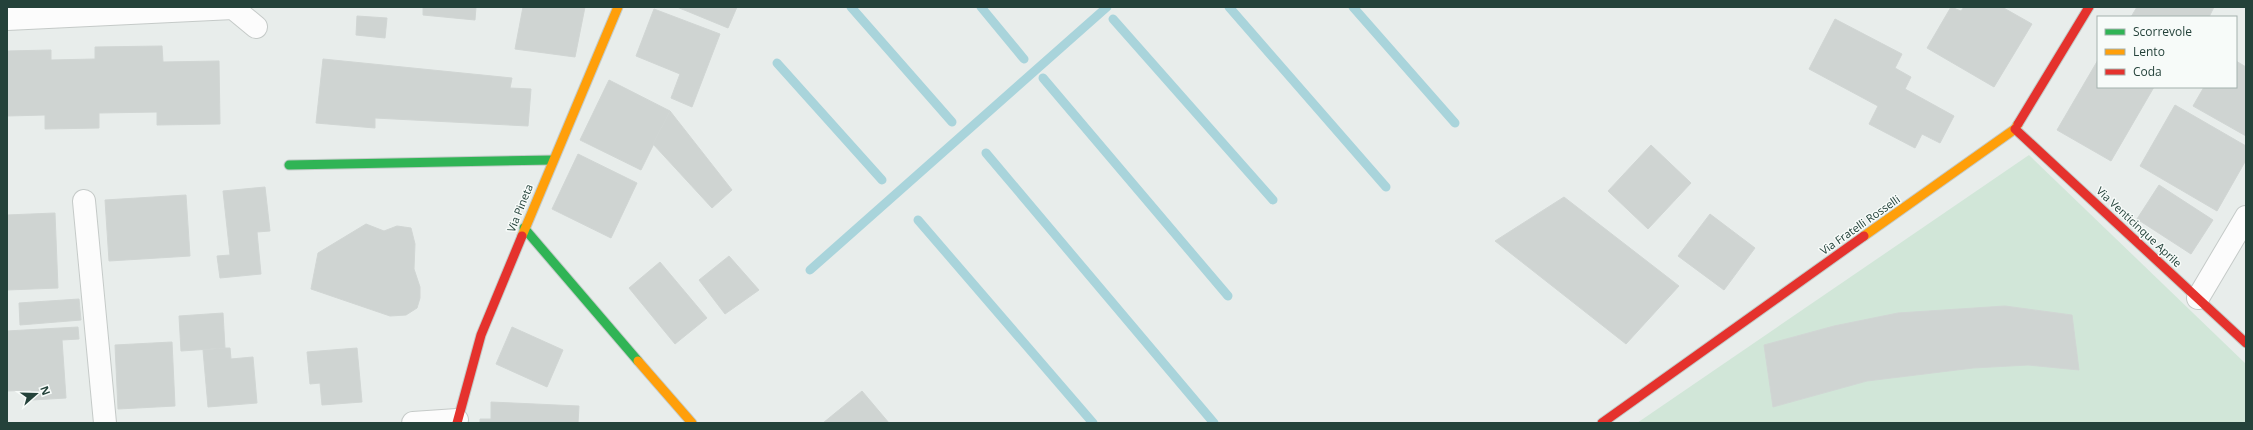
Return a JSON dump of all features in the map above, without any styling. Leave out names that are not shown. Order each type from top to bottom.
[{"type":"street","name":"Via Pineta","points":[[457,422],[481,334],[524,228],[618,7]]},
{"type":"street","name":"Via Fratelli Rosselli","points":[[1602,423],[2015,129],[2089,7]]},
{"type":"street","points":[[7,19],[233,8],[256,27]]},
{"type":"street","name":"Via Venticinque Aprile","points":[[2015,129],[2246,344]]},
{"type":"street","points":[[289,165],[553,160]]},
{"type":"street","points":[[84,201],[105,423]]},
{"type":"street","points":[[2198,298],[2245,222]]},
{"type":"street","points":[[524,228],[692,423]]},
{"type":"street","points":[[413,423],[457,422]]},
{"type":"green space","points":[[2029,155],[2246,364],[2246,423],[1637,423]]},
{"type":"building","points":[[423,7],[476,7],[475,20],[423,15]]},
{"type":"building","points":[[523,7],[585,7],[575,57],[515,49]]},
{"type":"building","points":[[677,7],[737,7],[728,28]]},
{"type":"building","points":[[1951,7],[1961,11],[1964,7],[2002,7],[2032,24],[1994,87],[1927,48]]},
{"type":"building","points":[[2137,7],[2214,7],[2210,16],[2132,16]]},
{"type":"building","points":[[654,9],[720,34],[692,107],[671,98],[680,74],[636,56]]},
{"type":"building","points":[[357,16],[387,18],[385,38],[356,35]]},
{"type":"building","points":[[1835,19],[1902,54],[1895,68],[1911,77],[1905,89],[1954,116],[1940,143],[1922,134],[1915,148],[1869,124],[1878,106],[1809,69]]},
{"type":"building","points":[[162,46],[163,62],[219,61],[220,124],[157,125],[157,112],[99,113],[99,128],[45,129],[45,115],[7,116],[7,51],[51,50],[51,60],[95,59],[95,47]]},
{"type":"building","points":[[323,59],[512,78],[510,88],[531,89],[528,126],[375,118],[375,128],[316,123]]},
{"type":"building","points":[[2097,62],[2097,88],[2153,88],[2111,161],[2057,130]]},
{"type":"building","points":[[2237,62],[2246,67],[2246,136],[2193,106],[2203,88],[2237,88]]},
{"type":"building","points":[[609,80],[670,111],[641,170],[580,140]]},
{"type":"building","points":[[2175,105],[2246,146],[2246,160],[2217,211],[2140,166]]},
{"type":"building","points":[[670,111],[732,190],[712,208],[653,144]]},
{"type":"building","points":[[1651,145],[1691,183],[1648,229],[1608,191]]},
{"type":"building","points":[[578,154],[637,183],[611,238],[552,209]]},
{"type":"building","points":[[2159,185],[2213,220],[2191,254],[2137,219]]},
{"type":"building","points":[[265,187],[270,231],[257,232],[261,274],[220,278],[217,256],[230,255],[223,191]]},
{"type":"building","points":[[186,195],[190,256],[109,261],[105,200]]},
{"type":"building","points":[[1564,197],[1679,286],[1626,344],[1495,241]]},
{"type":"building","points":[[55,213],[58,288],[7,290],[7,215]]},
{"type":"building","points":[[1710,214],[1755,248],[1724,290],[1678,256]]},
{"type":"building","points":[[366,224],[384,231],[397,226],[411,228],[415,244],[414,269],[420,287],[420,298],[417,308],[406,315],[390,316],[311,289],[318,253]]},
{"type":"building","points":[[729,256],[759,290],[725,314],[699,280]]},
{"type":"building","points":[[660,262],[707,318],[675,344],[629,288]]},
{"type":"building","points":[[79,299],[81,320],[20,325],[19,303]]},
{"type":"building","points":[[2005,306],[2072,315],[2079,370],[2028,365],[1973,368],[1867,381],[1773,407],[1764,345],[1834,326],[1898,313]]},
{"type":"building","points":[[223,313],[225,348],[181,351],[179,316]]},
{"type":"building","points":[[78,327],[79,339],[62,340],[66,398],[32,400],[31,390],[7,391],[7,331]]},
{"type":"building","points":[[512,327],[563,350],[547,387],[496,364]]},
{"type":"building","points":[[172,342],[175,406],[118,409],[115,345]]},
{"type":"building","points":[[230,348],[231,359],[253,357],[257,403],[208,407],[203,350]]},
{"type":"building","points":[[357,348],[362,402],[322,405],[320,383],[310,384],[307,352]]},
{"type":"building","points":[[862,391],[889,423],[823,423]]},
{"type":"building","points":[[491,402],[579,406],[578,423],[480,423],[480,419],[491,419]]},
{"type":"waterway","points":[[851,7],[952,122]]},
{"type":"waterway","points":[[981,7],[1024,59]]},
{"type":"waterway","points":[[810,270],[1107,7]]},
{"type":"waterway","points":[[1229,7],[1386,187]]},
{"type":"waterway","points":[[1353,7],[1455,123]]},
{"type":"waterway","points":[[1113,19],[1273,200]]},
{"type":"waterway","points":[[777,63],[882,180]]},
{"type":"waterway","points":[[1043,78],[1228,296]]},
{"type":"waterway","points":[[986,153],[1214,423]]},
{"type":"waterway","points":[[918,220],[1093,423]]},
{"type":"traffic: fast","points":[[289,165],[553,160]]},
{"type":"traffic: fast","points":[[524,228],[638,361]]},
{"type":"traffic: slow","points":[[522,236],[618,7]]},
{"type":"traffic: slow","points":[[1864,236],[2015,129],[2018,124]]},
{"type":"traffic: slow","points":[[638,361],[692,423]]},
{"type":"traffic: jam","points":[[2018,124],[2089,7]]},
{"type":"traffic: jam","points":[[2015,129],[2246,343]]},
{"type":"traffic: jam","points":[[457,423],[481,335],[522,236]]},
{"type":"traffic: jam","points":[[1602,423],[1864,236]]}]
